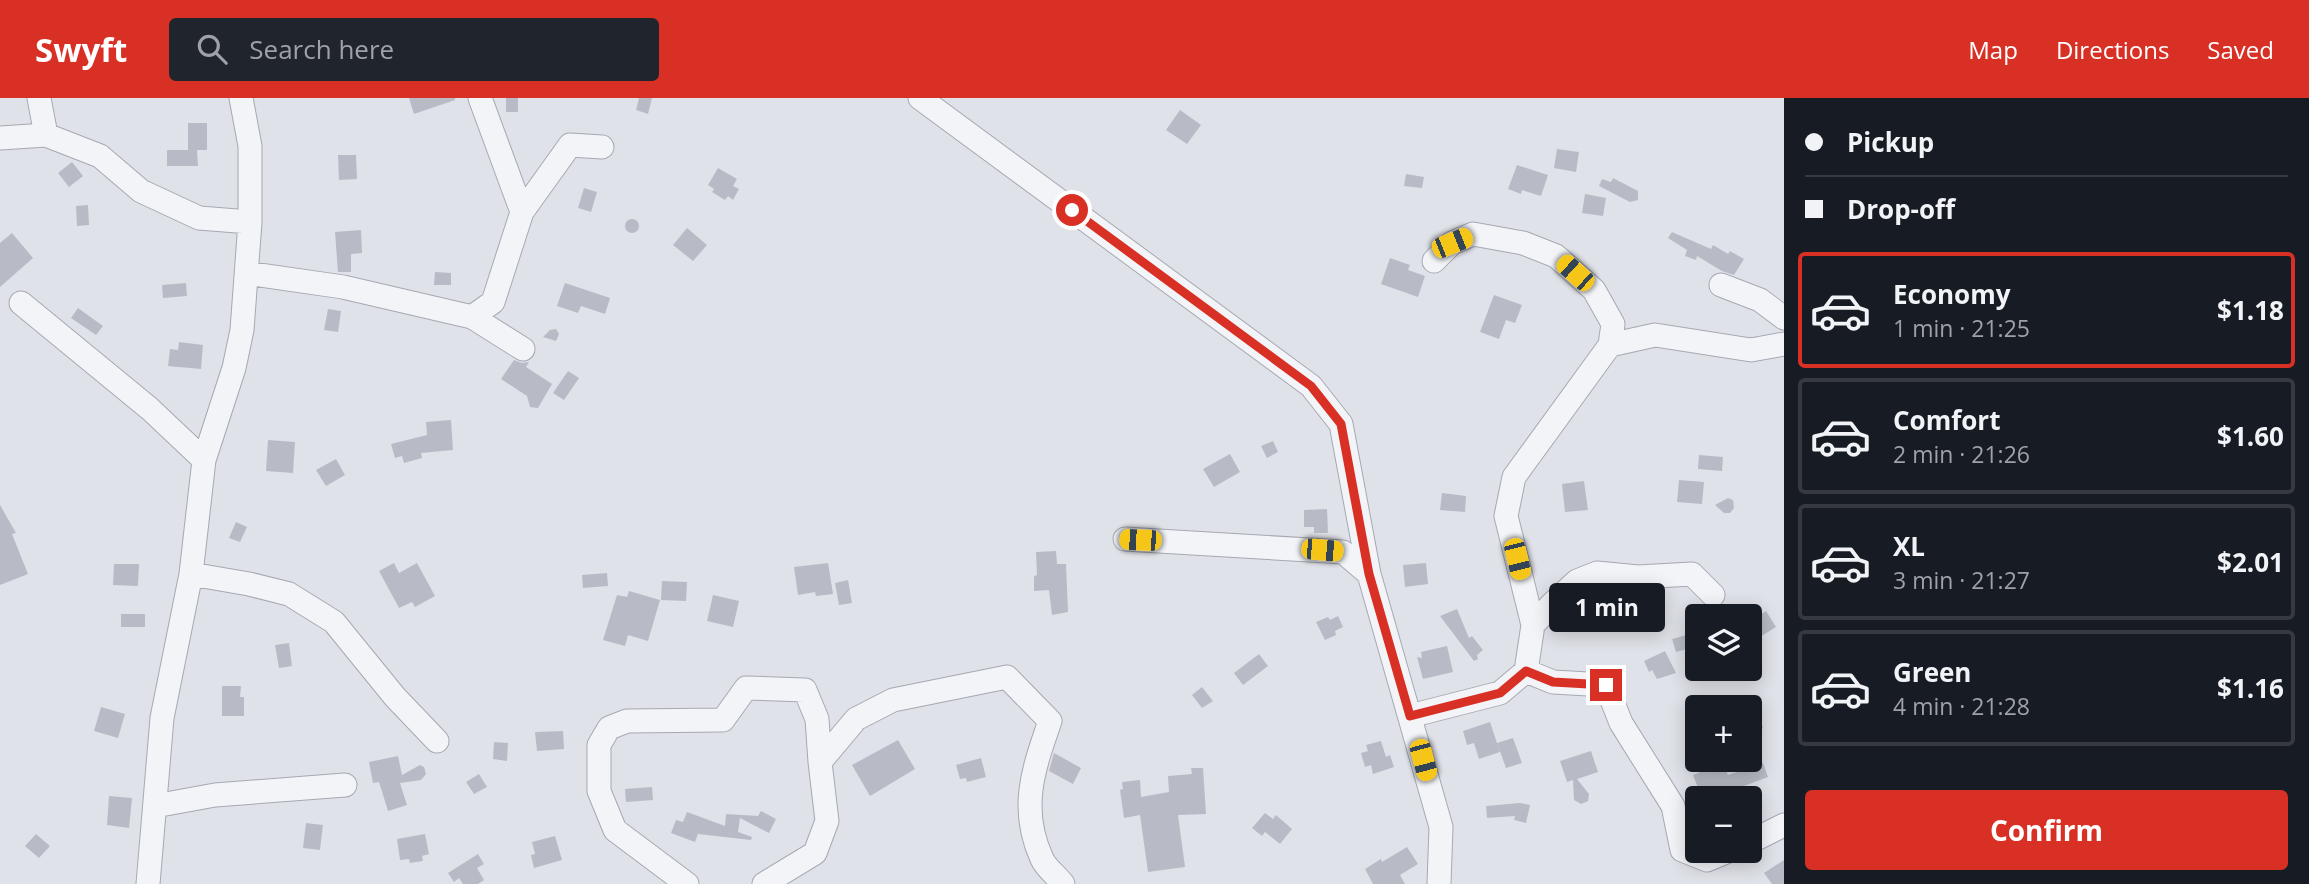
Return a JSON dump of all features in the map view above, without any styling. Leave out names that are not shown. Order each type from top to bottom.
[{"type":"street","points":[[39,98],[46,135]]},
{"type":"street","points":[[148,884],[162,718],[191,574],[204,460],[234,368],[242,330],[250,222],[250,146],[241,98]]},
{"type":"street","points":[[480,98],[522,212]]},
{"type":"street","points":[[920,98],[1311,386],[1341,424],[1369,574],[1441,827],[1439,884]]},
{"type":"street","points":[[0,138],[46,135],[100,156],[141,191],[200,218],[250,222]]},
{"type":"street","points":[[472,317],[493,302],[522,212],[570,145],[602,147]]},
{"type":"street","points":[[1410,716],[1500,693],[1526,671],[1533,625],[1506,516],[1514,477],[1610,345],[1613,324],[1594,290],[1556,256],[1523,243],[1473,234],[1452,243],[1434,261]]},
{"type":"street","points":[[247,273],[343,287],[472,317],[523,349]]},
{"type":"street","points":[[1721,285],[1759,300],[1784,318]]},
{"type":"street","points":[[21,303],[150,409],[204,460]]},
{"type":"street","points":[[1610,345],[1655,335],[1751,350],[1784,345]]},
{"type":"street","points":[[1125,539],[1343,552],[1369,574]]},
{"type":"street","points":[[1533,625],[1577,581],[1597,573],[1638,578],[1692,574],[1713,595]]},
{"type":"street","points":[[191,574],[289,594],[334,622],[437,741]]},
{"type":"street","points":[[1526,671],[1553,682],[1606,685],[1621,723],[1673,806],[1682,850],[1685,851]]},
{"type":"street","points":[[820,762],[856,719],[893,700],[1007,677],[1050,722],[1031,777],[1030,820],[1043,861],[1063,884]]},
{"type":"street","points":[[687,884],[615,830],[599,791],[599,746],[609,728],[627,721],[723,720],[746,688],[805,690],[817,719],[827,821],[815,853],[764,884]]},
{"type":"street","points":[[155,806],[215,795],[345,785]]},
{"type":"street","points":[[1762,836],[1784,825]]},
{"type":"building","points":[[409,98],[455,98],[455,100],[414,114]]},
{"type":"building","points":[[506,98],[518,98],[518,112],[506,112]]},
{"type":"building","points":[[639,98],[652,98],[648,114],[636,110]]},
{"type":"building","points":[[1180,110],[1201,125],[1187,144],[1166,130]]},
{"type":"building","points":[[188,123],[207,123],[207,150],[197,150],[198,166],[167,166],[167,150],[188,150]]},
{"type":"building","points":[[1557,149],[1579,152],[1576,172],[1554,168]]},
{"type":"building","points":[[338,155],[356,155],[357,179],[339,180]]},
{"type":"building","points":[[72,162],[83,176],[69,187],[58,173]]},
{"type":"building","points":[[1517,165],[1548,175],[1541,196],[1522,190],[1521,194],[1508,189]]},
{"type":"building","points":[[718,168],[737,179],[733,186],[739,189],[733,200],[728,196],[725,200],[712,192],[714,189],[708,185]]},
{"type":"building","points":[[1406,174],[1424,177],[1422,188],[1404,186]]},
{"type":"building","points":[[1613,178],[1638,191],[1638,200],[1630,202],[1599,186],[1602,179],[1611,182]]},
{"type":"building","points":[[584,188],[597,192],[591,212],[578,208]]},
{"type":"building","points":[[1585,194],[1606,198],[1603,216],[1582,213]]},
{"type":"building","points":[[88,205],[89,225],[77,226],[76,206]]},
{"type":"building","points":[[629,219],[635,219],[639,226],[635,233],[629,233],[625,229],[625,223]]},
{"type":"building","points":[[687,228],[707,245],[693,261],[673,245]]},
{"type":"building","points":[[361,230],[362,253],[351,254],[351,272],[338,272],[335,232]]},
{"type":"building","points":[[1672,232],[1711,249],[1713,245],[1728,254],[1730,251],[1744,259],[1734,275],[1722,271],[1697,256],[1696,260],[1685,256],[1687,250],[1668,238]]},
{"type":"building","points":[[12,233],[33,258],[0,287],[0,243]]},
{"type":"building","points":[[1390,258],[1410,265],[1408,270],[1425,276],[1418,297],[1381,284]]},
{"type":"building","points":[[435,272],[451,273],[451,285],[434,285]]},
{"type":"building","points":[[186,283],[187,296],[163,298],[162,285]]},
{"type":"building","points":[[565,283],[610,298],[605,314],[581,306],[578,313],[557,306]]},
{"type":"building","points":[[1494,295],[1522,305],[1515,323],[1506,320],[1499,339],[1480,332]]},
{"type":"building","points":[[78,308],[103,326],[96,335],[71,318]]},
{"type":"building","points":[[328,309],[341,311],[338,332],[324,330]]},
{"type":"building","points":[[556,329],[559,334],[556,341],[543,337],[550,330]]},
{"type":"building","points":[[179,342],[203,345],[201,369],[168,366],[170,349],[178,350]]},
{"type":"building","points":[[514,360],[529,362],[526,367],[552,384],[538,408],[530,407],[527,396],[501,379]]},
{"type":"building","points":[[568,371],[579,378],[564,400],[553,393]]},
{"type":"building","points":[[451,420],[453,450],[421,453],[422,458],[404,463],[402,456],[395,458],[391,444],[427,435],[426,422]]},
{"type":"building","points":[[268,440],[295,442],[293,473],[266,471]]},
{"type":"building","points":[[1273,441],[1278,452],[1267,458],[1261,446]]},
{"type":"building","points":[[1230,454],[1240,472],[1214,487],[1203,469]]},
{"type":"building","points":[[1699,455],[1723,457],[1722,471],[1698,469]]},
{"type":"building","points":[[336,459],[345,475],[326,486],[316,470]]},
{"type":"building","points":[[1679,480],[1704,482],[1702,504],[1677,502]]},
{"type":"building","points":[[1584,481],[1588,510],[1565,512],[1562,484]]},
{"type":"building","points":[[1442,493],[1466,496],[1465,512],[1440,510]]},
{"type":"building","points":[[1728,498],[1733,500],[1734,508],[1730,513],[1724,513],[1715,505]]},
{"type":"building","points":[[0,505],[16,533],[12,534],[28,574],[0,585]]},
{"type":"building","points":[[1327,509],[1328,533],[1314,533],[1314,527],[1304,527],[1304,510]]},
{"type":"building","points":[[236,522],[247,527],[240,542],[229,538]]},
{"type":"building","points":[[1056,551],[1057,564],[1066,564],[1068,612],[1052,615],[1049,590],[1034,591],[1034,576],[1037,575],[1036,552]]},
{"type":"building","points":[[394,563],[399,573],[417,563],[435,596],[415,607],[412,602],[399,608],[379,571]]},
{"type":"building","points":[[828,563],[833,594],[816,596],[815,592],[798,595],[794,567]]},
{"type":"building","points":[[1426,563],[1428,584],[1405,587],[1403,565]]},
{"type":"building","points":[[114,564],[139,564],[138,586],[113,585]]},
{"type":"building","points":[[607,573],[608,586],[583,588],[582,575]]},
{"type":"building","points":[[848,580],[852,603],[839,605],[835,583]]},
{"type":"building","points":[[662,581],[687,582],[686,601],[661,600]]},
{"type":"building","points":[[629,591],[660,600],[648,641],[628,635],[625,646],[603,640],[617,595],[627,597]]},
{"type":"building","points":[[713,595],[739,601],[733,627],[707,621]]},
{"type":"building","points":[[1457,609],[1469,638],[1472,636],[1483,650],[1474,661],[1440,616]]},
{"type":"building","points":[[1766,611],[1776,627],[1762,636],[1762,614]]},
{"type":"building","points":[[121,614],[145,614],[145,627],[121,627]]},
{"type":"building","points":[[1338,616],[1343,627],[1335,631],[1336,635],[1325,640],[1316,622]]},
{"type":"building","points":[[1685,635],[1685,650],[1676,652],[1672,639]]},
{"type":"building","points":[[289,643],[292,666],[279,668],[275,645]]},
{"type":"building","points":[[1447,646],[1453,672],[1423,679],[1417,657],[1422,658],[1421,652]]},
{"type":"building","points":[[1665,651],[1676,673],[1657,679],[1652,670],[1649,672],[1644,661]]},
{"type":"building","points":[[1259,654],[1268,666],[1243,685],[1234,673]]},
{"type":"building","points":[[222,686],[241,686],[244,716],[222,716]]},
{"type":"building","points":[[1202,687],[1213,701],[1202,708],[1192,695]]},
{"type":"building","points":[[101,707],[125,714],[118,738],[94,731]]},
{"type":"building","points":[[1490,722],[1500,752],[1479,759],[1474,743],[1467,745],[1463,731]]},
{"type":"building","points":[[563,731],[564,749],[537,751],[535,732]]},
{"type":"building","points":[[1513,738],[1522,763],[1506,768],[1497,743]]},
{"type":"building","points":[[898,740],[915,769],[870,796],[852,765]]},
{"type":"building","points":[[1381,741],[1386,757],[1390,755],[1394,767],[1373,774],[1371,765],[1365,767],[1361,753],[1368,751],[1366,745]]},
{"type":"building","points":[[494,742],[508,743],[507,761],[493,759]]},
{"type":"building","points":[[1591,751],[1598,772],[1577,779],[1589,794],[1588,801],[1581,804],[1574,800],[1573,780],[1567,782],[1560,761]]},
{"type":"building","points":[[1054,753],[1081,768],[1073,784],[1049,771]]},
{"type":"building","points":[[398,756],[402,775],[420,765],[424,767],[426,774],[421,780],[400,783],[407,805],[388,811],[379,782],[373,783],[369,762]]},
{"type":"building","points":[[981,758],[986,777],[967,782],[966,778],[960,779],[956,765]]},
{"type":"building","points":[[1763,763],[1768,777],[1744,786],[1697,786],[1693,775],[1700,772],[1727,772],[1728,775],[1737,772],[1762,772]]},
{"type":"building","points":[[1191,768],[1203,768],[1206,814],[1178,815],[1185,867],[1148,872],[1140,815],[1124,818],[1120,790],[1123,789],[1122,782],[1140,780],[1141,797],[1169,792],[1168,776],[1192,774]]},
{"type":"building","points":[[479,774],[487,787],[474,794],[466,782]]},
{"type":"building","points":[[652,787],[653,800],[626,802],[625,789]]},
{"type":"building","points":[[109,796],[132,798],[129,828],[107,825]]},
{"type":"building","points":[[1520,803],[1530,805],[1526,823],[1514,820],[1515,816],[1487,818],[1486,806]]},
{"type":"building","points":[[761,811],[776,819],[769,833],[740,818],[738,832],[752,837],[751,840],[698,834],[695,842],[671,833],[676,820],[683,822],[687,812],[725,826],[726,814],[758,816]]},
{"type":"building","points":[[1265,813],[1273,819],[1276,815],[1292,829],[1280,844],[1265,832],[1262,836],[1252,828]]},
{"type":"building","points":[[306,823],[323,825],[320,850],[303,848]]},
{"type":"building","points":[[36,834],[50,846],[39,858],[25,846]]},
{"type":"building","points":[[425,834],[429,854],[422,856],[423,861],[410,863],[409,859],[400,860],[397,839]]},
{"type":"building","points":[[555,836],[562,860],[534,868],[532,842]]},
{"type":"building","points":[[1407,847],[1418,864],[1400,875],[1405,884],[1373,884],[1365,869]]},
{"type":"building","points":[[478,854],[484,864],[477,868],[484,880],[478,884],[463,884],[459,878],[454,882],[448,873]]},
{"type":"building","points":[[1784,860],[1784,884],[1772,884],[1764,873]]},
{"type":"route","points":[[1072,210],[1311,386],[1341,424],[1369,574],[1410,716],[1500,693],[1526,671],[1553,682],[1606,685]]}]
